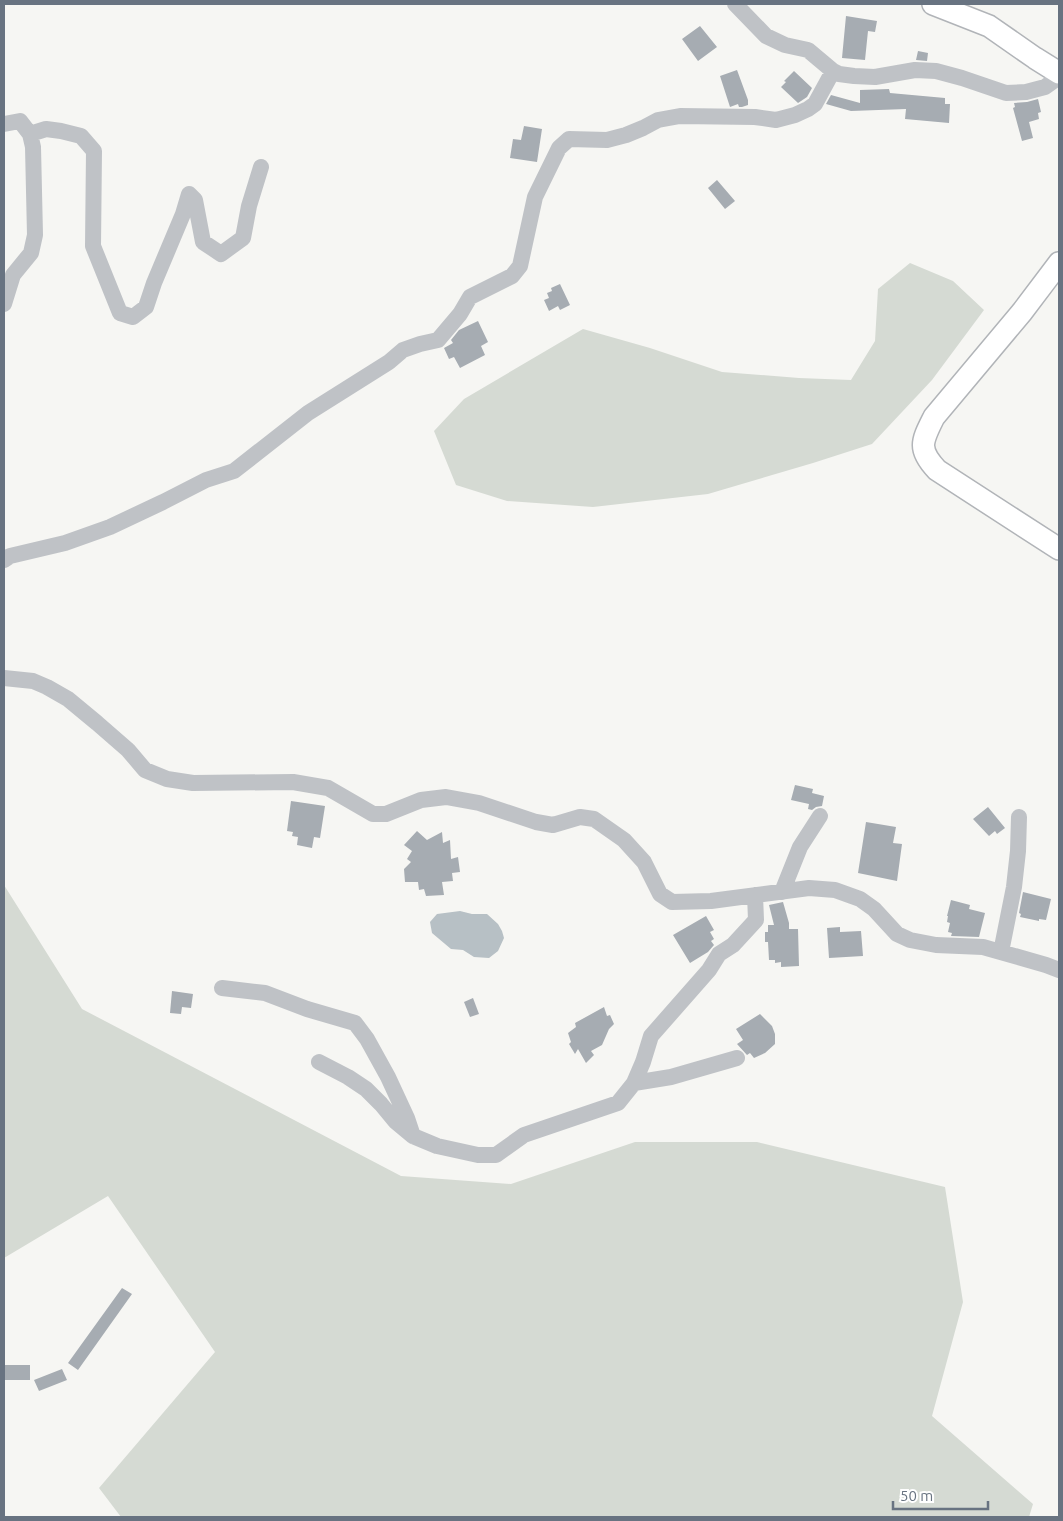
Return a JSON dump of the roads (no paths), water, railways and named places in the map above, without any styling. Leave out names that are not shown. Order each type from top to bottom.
[{"type":"main road","points":[[948,6],[990,26],[1059,75]]},
{"type":"main road","points":[[1059,263],[1022,312],[934,418],[924,436],[923,449],[927,459],[937,470],[1059,549]]},
{"type":"street","points":[[735,4],[766,36],[785,45],[808,50],[839,74],[876,77],[915,70],[936,71],[1006,93],[1026,92],[1045,87],[1059,75]]},
{"type":"street","points":[[4,560],[10,556],[65,543],[110,527],[206,480],[234,471],[308,413],[389,362],[404,350],[438,340],[460,314],[470,297],[512,276],[520,266],[535,197],[559,148],[569,139],[607,140],[626,135],[658,120],[680,116],[755,117],[776,120],[795,115],[814,104],[833,71]]},
{"type":"street","points":[[4,124],[20,121],[30,134],[33,147],[35,235],[31,253],[14,275],[4,304]]},
{"type":"street","points":[[30,134],[46,129],[81,136],[94,151],[92,246],[120,313],[133,317],[146,307],[183,214],[189,194],[196,200],[203,242],[221,254],[243,238],[249,206],[261,167]]},
{"type":"street","points":[[4,678],[33,681],[68,699],[128,750],[145,770],[167,779],[193,783],[293,782],[328,788],[373,814],[386,814],[421,800],[446,797],[479,803],[536,822],[553,825],[580,816],[594,819],[624,840],[644,862],[660,894],[672,902],[711,901],[809,888],[835,890],[874,908],[897,934],[910,940],[982,947],[1059,970]]},
{"type":"street","points":[[782,892],[800,847],[820,816]]},
{"type":"street","points":[[1001,952],[1014,887],[1019,817]]},
{"type":"street","points":[[319,1062],[366,1089],[395,1121],[413,1136],[437,1146],[478,1155],[496,1155],[524,1135],[618,1104],[634,1083],[643,1062],[650,1036],[709,970],[718,954],[733,945],[756,920],[755,895]]},
{"type":"street","points":[[222,988],[265,993],[307,1009],[354,1023],[367,1039],[388,1077],[413,1136]]},
{"type":"street","points":[[634,1083],[671,1077],[737,1058]]}]
